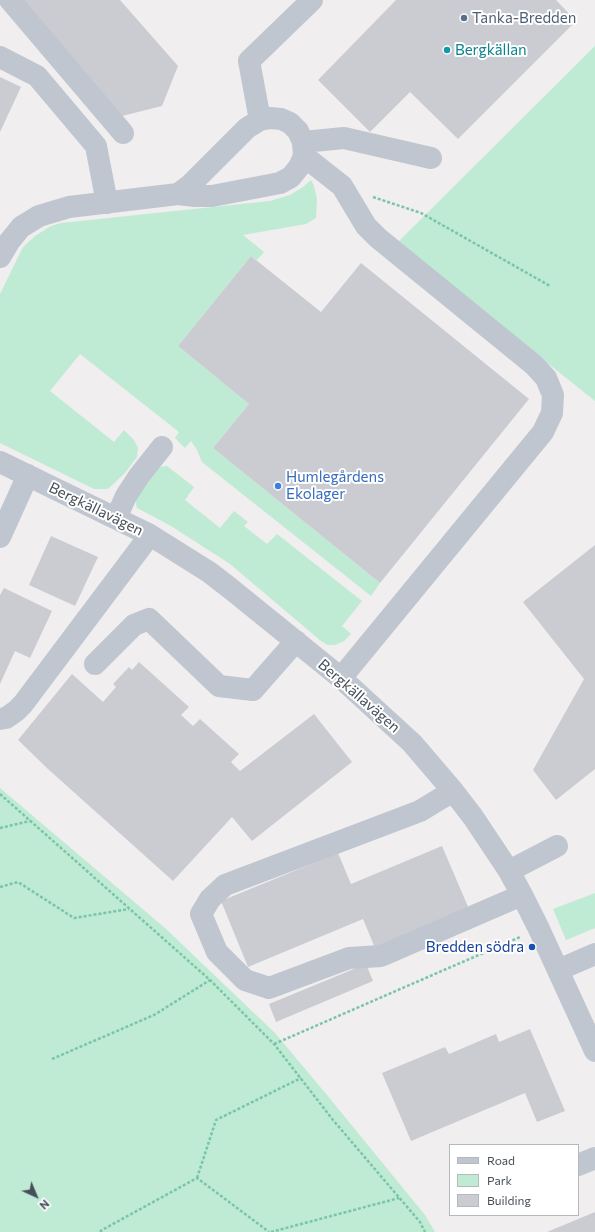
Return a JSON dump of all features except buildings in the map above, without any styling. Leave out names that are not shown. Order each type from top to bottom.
[{"type":"street","points":[[10,0],[123,133]]},
{"type":"street","points":[[260,120],[249,61],[312,0]]},
{"type":"street","points":[[0,57],[37,76],[96,146],[107,203]]},
{"type":"street","points":[[178,194],[190,185],[247,128],[260,120],[270,118],[281,119],[290,123],[298,130],[304,149],[342,186],[366,226],[378,238],[534,365],[546,378],[553,395],[552,414],[543,432],[341,678]]},
{"type":"street","points":[[304,149],[344,138],[431,158]]},
{"type":"street","points":[[0,257],[9,242],[21,227],[39,216],[69,207],[178,194],[212,196],[280,183],[291,176],[299,167],[304,149]]},
{"type":"street","points":[[116,518],[126,496],[139,476],[162,447]]},
{"type":"street","name":"Bergkällavägen","points":[[0,462],[150,535],[209,572],[341,678],[412,743],[473,817],[509,870],[539,929],[595,1051]]},
{"type":"street","points":[[0,537],[28,475]]},
{"type":"street","points":[[0,719],[6,718],[23,704],[150,535]]},
{"type":"street","points":[[95,664],[134,625],[149,620],[219,686],[253,690],[296,641]]},
{"type":"street","points":[[453,791],[420,811],[225,885],[210,899],[201,914],[217,952],[245,980],[269,988],[349,958],[381,956],[522,895]]},
{"type":"street","points":[[509,870],[557,846]]},
{"type":"street","points":[[558,970],[595,954]]},
{"type":"street","points":[[579,1165],[595,1158]]},
{"type":"path","points":[[342,186],[421,212],[550,286]]},
{"type":"path","points":[[0,794],[210,980],[274,1044],[333,1120],[420,1222],[426,1232]]},
{"type":"path","points":[[0,828],[30,821]]},
{"type":"path","points":[[0,887],[18,882],[74,918],[129,909]]},
{"type":"path","points":[[274,1044],[539,929]]},
{"type":"path","points":[[52,1059],[154,1015],[210,980]]},
{"type":"path","points":[[100,1232],[197,1178],[216,1120],[301,1078]]},
{"type":"path","points":[[197,1178],[270,1232],[399,1198]]},
{"type":"green space","points":[[595,46],[595,401],[397,243]]},
{"type":"green space","points":[[311,180],[317,199],[316,218],[306,224],[243,235],[264,252],[257,260],[251,256],[178,346],[249,404],[213,448],[380,583],[371,596],[202,462],[191,441],[185,448],[175,438],[179,432],[80,354],[50,391],[114,442],[124,430],[134,440],[138,448],[137,457],[125,473],[108,489],[94,489],[0,443],[0,294],[23,247],[35,236],[51,226],[61,223],[270,201],[290,195]]},
{"type":"green space","points":[[167,466],[194,487],[185,500],[220,528],[234,511],[248,522],[244,526],[267,544],[277,534],[362,601],[342,626],[351,634],[344,641],[335,645],[328,645],[321,641],[230,564],[171,526],[137,508],[133,491],[160,467]]},
{"type":"green space","points":[[0,788],[165,928],[275,1033],[425,1215],[435,1232],[0,1232]]},
{"type":"green space","points":[[595,893],[595,928],[566,940],[553,909]]},
{"type":"place","name":"Tanka-Bredden","points":[[464,18]]},
{"type":"place","name":"Bergkällan","points":[[447,50]]},
{"type":"place","name":"Humlegårdens Ekolager","points":[[278,486]]},
{"type":"place","name":"Bredden södra","points":[[532,947]]}]
